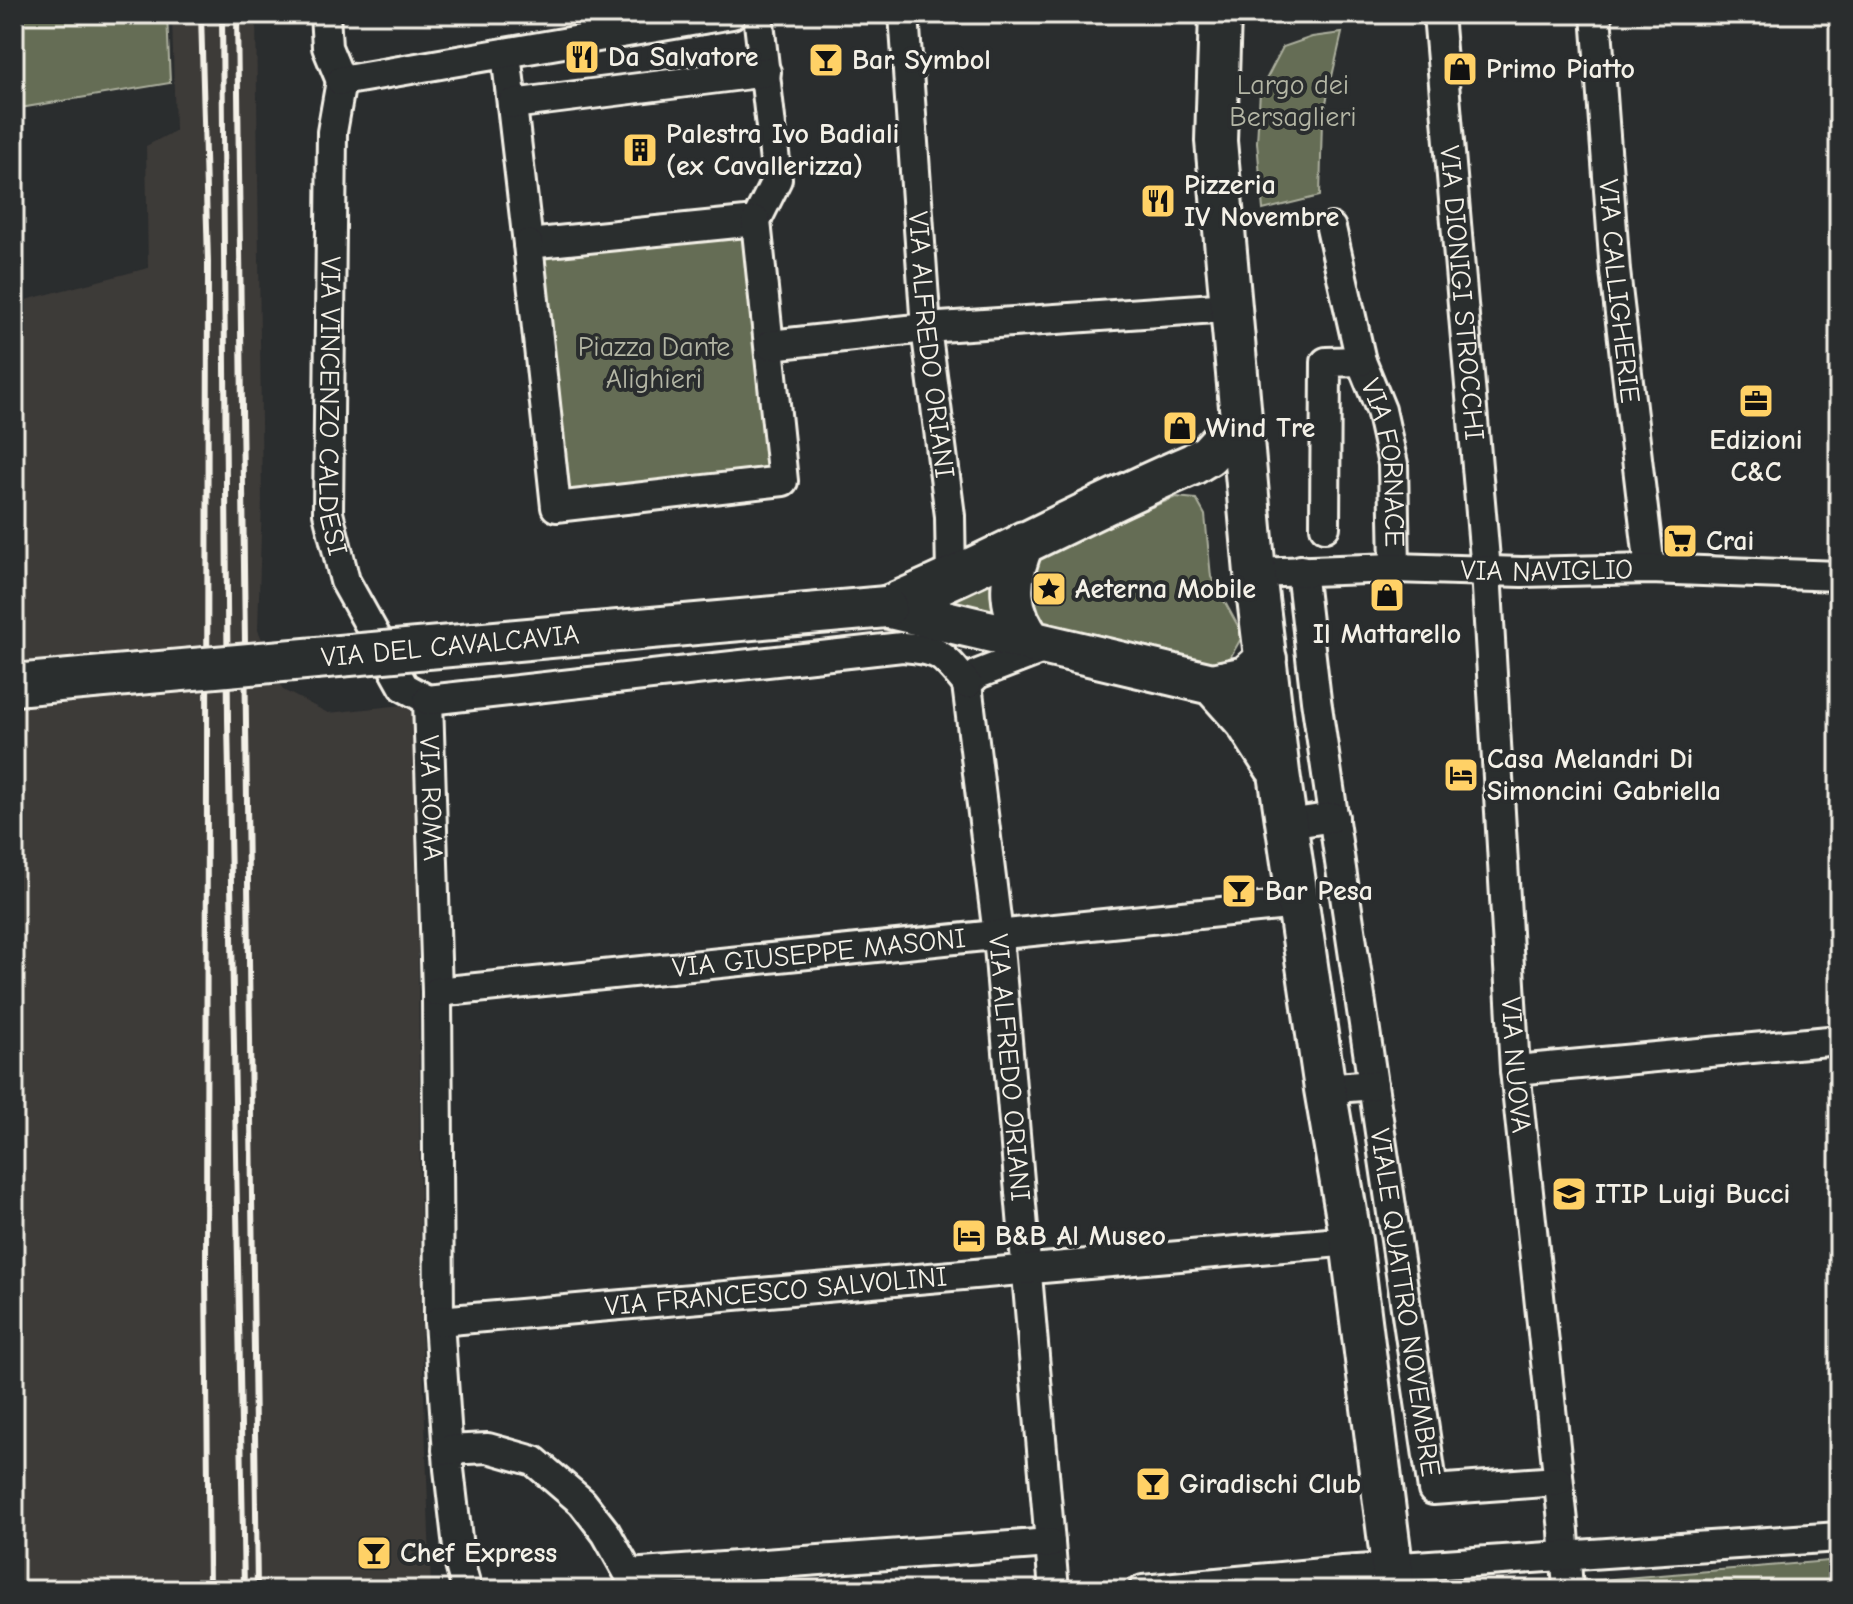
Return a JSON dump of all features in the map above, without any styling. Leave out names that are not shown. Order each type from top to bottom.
[{"type":"main road","name":"VIALE QUATTRO NOVEMBRE","points":[[1220,14],[1216,141],[1255,573],[1279,773],[1325,1089],[1351,1241],[1394,1579]]},
{"type":"main road","points":[[1171,474],[1208,455],[1241,419]]},
{"type":"main road","points":[[1171,474],[1211,477],[1219,482],[1223,491],[1233,570],[1264,642],[1246,677],[1212,684]]},
{"type":"main road","name":"VIA DEL CAVALCAVIA","points":[[886,607],[1171,474]]},
{"type":"main road","points":[[1024,542],[1010,582],[1012,606],[1023,631],[1041,645]]},
{"type":"main road","name":"VIA DEL CAVALCAVIA","points":[[14,685],[886,607],[1212,684]]},
{"type":"main road","name":"VIALE QUATTRO NOVEMBRE","points":[[1212,684],[1238,712],[1279,773]]},
{"type":"street","points":[[325,14],[327,47],[341,81],[732,14]]},
{"type":"street","points":[[506,53],[556,507],[783,481],[756,221],[777,179],[758,14]]},
{"type":"street","name":"VIA ALFREDO ORIANI","points":[[904,14],[926,328],[950,516],[951,579]]},
{"type":"street","name":"VIA DIONIGI STROCCHI","points":[[1438,14],[1486,571]]},
{"type":"street","name":"VIA CALLIGHERIE","points":[[1596,14],[1615,271],[1650,569]]},
{"type":"street","points":[[512,104],[766,72]]},
{"type":"street","name":"VIA VINCENZO CALDESI","points":[[341,81],[332,132],[328,513],[345,581],[404,687],[428,700]]},
{"type":"street","points":[[528,244],[756,221]]},
{"type":"street","name":"VIA FORNACE","points":[[1331,228],[1361,361],[1381,410],[1393,464],[1395,568]]},
{"type":"street","points":[[770,345],[926,328],[1230,307]]},
{"type":"street","points":[[1325,527],[1326,362],[1361,361]]},
{"type":"street","name":"VIA NAVIGLIO","points":[[1255,573],[1395,568],[1486,571],[1650,569],[1839,576]]},
{"type":"street","name":"VIALE QUATTRO NOVEMBRE","points":[[1301,570],[1334,817],[1433,1490],[1558,1481]]},
{"type":"street","name":"VIA NUOVA","points":[[1486,571],[1515,1070],[1568,1590]]},
{"type":"street","points":[[967,684],[978,674],[1041,645]]},
{"type":"street","name":"VIA ROMA","points":[[467,1590],[460,1565],[447,1450],[439,1321],[437,992],[428,700],[902,647],[932,649],[947,660],[967,684]]},
{"type":"street","name":"VIA ALFREDO ORIANI","points":[[967,684],[998,935],[1054,1590]]},
{"type":"street","points":[[1288,824],[1334,817]]},
{"type":"street","name":"VIA GIUSEPPE MASONI","points":[[437,992],[1298,904]]},
{"type":"street","points":[[1515,1070],[1839,1040]]},
{"type":"street","points":[[1325,1089],[1373,1085]]},
{"type":"street","name":"VIA FRANCESCO SALVOLINI","points":[[439,1321],[1351,1241]]},
{"type":"street","points":[[447,1450],[488,1448],[534,1461],[582,1502],[606,1533],[629,1574],[1050,1543]]},
{"type":"street","points":[[1143,1590],[1394,1579],[1566,1556],[1839,1537]]},
{"type":"shaded area","points":[[172,14],[256,14],[262,500],[258,630],[283,690],[328,713],[403,705],[416,715],[421,1310],[431,1590],[14,1590],[14,303],[148,268],[146,146],[175,131]]},
{"type":"green space","points":[[14,14],[167,14],[170,83],[14,109]]},
{"type":"green space","name":"Largo dei Bersaglieri","points":[[1342,33],[1322,120],[1320,196],[1263,210],[1257,142],[1260,91],[1283,47],[1312,37]]},
{"type":"green space","name":"Piazza Dante Alighieri","points":[[749,229],[775,473],[559,496],[533,252]]},
{"type":"green space","points":[[1176,497],[1196,499],[1205,515],[1211,577],[1243,635],[1230,658],[1216,663],[1043,627],[1025,589],[1038,554]]},
{"type":"green space","points":[[996,569],[1004,625],[936,595]]},
{"type":"green space","points":[[1839,1560],[1839,1590],[1591,1590],[1590,1581]]},
{"type":"railway","points":[[201,14],[208,262],[206,1274],[209,1590]]},
{"type":"railway","points":[[222,14],[228,720],[244,1590]]},
{"type":"railway","points":[[237,14],[257,1590]]},
{"type":"place","name":"Da Salvatore","points":[[582,57]]},
{"type":"place","name":"Bar Symbol","points":[[826,60]]},
{"type":"place","name":"Primo Piatto","points":[[1460,69]]},
{"type":"place","name":"Palestra Ivo Badiali (ex Cavallerizza)","points":[[640,150]]},
{"type":"place","name":"Pizzeria IV Novembre","points":[[1158,201]]},
{"type":"place","name":"Edizioni C&C","points":[[1756,401]]},
{"type":"place","name":"Wind Tre","points":[[1180,428]]},
{"type":"place","name":"Crai","points":[[1680,541]]},
{"type":"place","name":"Aeterna Mobile","points":[[1049,589]]},
{"type":"place","name":"Il Mattarello","points":[[1387,595]]},
{"type":"place","name":"Casa Melandri Di Simoncini Gabriella","points":[[1461,775]]},
{"type":"place","name":"Bar Pesa","points":[[1239,891]]},
{"type":"place","name":"ITIP Luigi Bucci","points":[[1569,1194]]},
{"type":"place","name":"B&B Al Museo","points":[[969,1236]]},
{"type":"place","name":"Giradischi Club","points":[[1153,1484]]},
{"type":"place","name":"Chef Express","points":[[374,1553]]}]
